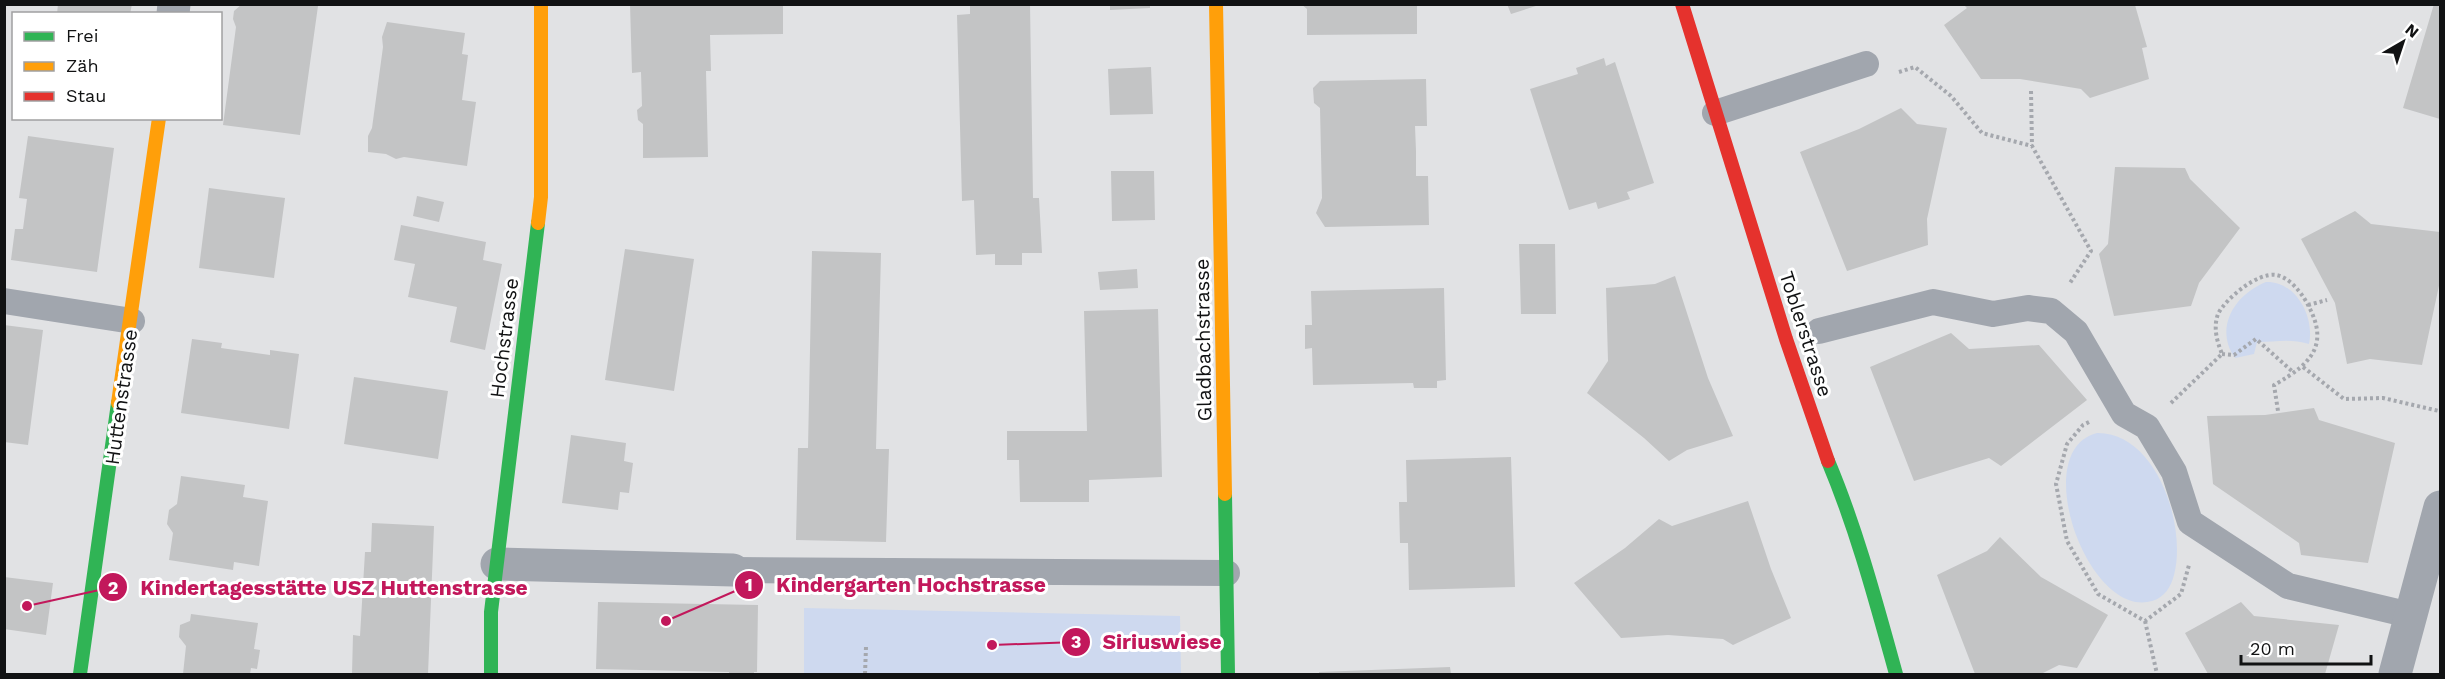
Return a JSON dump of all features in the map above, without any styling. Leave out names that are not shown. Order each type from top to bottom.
[{"type":"street","name":"Hochstrasse","points":[[492,675],[491,612],[541,197],[541,4]]},
{"type":"street","name":"Gladbachstrasse","points":[[1216,4],[1228,675]]},
{"type":"street","name":"Toblerstrasse","points":[[1682,4],[1786,339],[1821,445],[1844,499],[1862,552],[1896,675]]},
{"type":"street","name":"Huttenstrasse","points":[[80,675],[159,120]]},
{"type":"street","points":[[2395,675],[2440,507]]},
{"type":"street","points":[[497,564],[733,570]]},
{"type":"lane","points":[[1715,113],[1866,64]]},
{"type":"lane","points":[[4,301],[132,321]]},
{"type":"lane","points":[[1819,331],[1933,302],[1993,314],[2028,308],[2051,311],[2076,333],[2124,414],[2147,427],[2174,472],[2190,522],[2288,586],[2410,615]]},
{"type":"lane","points":[[733,570],[1227,573]]},
{"type":"path","points":[[1892,74],[1915,67],[1951,96],[1982,133],[2032,146]]},
{"type":"path","points":[[2031,91],[2032,146],[2091,251],[2051,311]]},
{"type":"path","points":[[2222,354],[2215,334],[2218,315],[2233,295],[2256,278],[2276,274],[2291,282],[2308,305],[2317,323],[2317,340],[2312,355],[2303,367],[2274,384],[2278,411]]},
{"type":"path","points":[[2308,305],[2327,300]]},
{"type":"path","points":[[2147,427],[2222,354],[2234,355],[2256,339],[2294,373]]},
{"type":"path","points":[[2303,367],[2344,399],[2383,398],[2439,411]]},
{"type":"path","points":[[2124,414],[2104,415],[2083,425],[2067,444],[2056,484],[2067,541],[2098,594],[2145,621],[2156,674]]},
{"type":"path","points":[[2145,621],[2181,594],[2190,561],[2190,522]]},
{"type":"path","points":[[866,647],[866,675]]},
{"type":"shaded area","points":[[2266,282],[2286,287],[2301,302],[2309,323],[2309,344],[2289,341],[2257,342],[2254,354],[2235,358],[2226,335],[2231,314],[2245,295]]},
{"type":"shaded area","points":[[2097,433],[2118,437],[2136,448],[2151,465],[2163,486],[2171,509],[2176,532],[2177,555],[2174,575],[2166,591],[2152,601],[2129,600],[2107,585],[2088,561],[2075,531],[2067,499],[2067,470],[2077,446]]},
{"type":"shaded area","points":[[804,608],[1180,616],[1181,674],[804,674]]},
{"type":"building","points":[[58,4],[132,4],[130,12],[57,12]]},
{"type":"building","points":[[242,4],[318,6],[300,135],[223,125],[236,27],[233,19],[234,11]]},
{"type":"building","points":[[630,4],[783,4],[783,34],[710,35],[711,71],[706,71],[708,157],[643,158],[643,124],[638,120],[637,110],[642,106],[641,72],[632,73]]},
{"type":"building","points":[[970,4],[1030,4],[1033,198],[1039,198],[1042,253],[1022,253],[1022,265],[995,265],[995,254],[976,255],[974,200],[962,201],[957,15],[970,14]]},
{"type":"building","points":[[1301,4],[1417,4],[1417,34],[1307,35],[1307,9]]},
{"type":"building","points":[[1507,4],[1539,4],[1539,5],[1511,14]]},
{"type":"building","points":[[2434,4],[2440,4],[2440,119],[2403,108]]},
{"type":"building","points":[[1110,5],[1150,5],[1150,8],[1110,10]]},
{"type":"building","points":[[1964,5],[2135,5],[2147,47],[2142,48],[2149,79],[2090,98],[2081,89],[2020,79],[1981,79],[1944,25],[1967,8]]},
{"type":"building","points":[[387,22],[465,33],[462,54],[468,55],[462,100],[476,102],[467,166],[404,157],[396,159],[386,154],[368,152],[368,136],[372,128],[383,47],[382,37]]},
{"type":"building","points":[[1604,58],[1606,66],[1615,62],[1654,183],[1627,192],[1630,199],[1598,209],[1596,202],[1569,210],[1530,89],[1578,74],[1576,68]]},
{"type":"building","points":[[1151,67],[1153,114],[1110,115],[1108,69]]},
{"type":"building","points":[[1426,79],[1427,126],[1415,126],[1416,176],[1428,176],[1429,225],[1325,227],[1316,213],[1322,198],[1320,108],[1314,103],[1313,88],[1320,81]]},
{"type":"building","points":[[1901,108],[1917,124],[1947,128],[1927,219],[1928,245],[1847,271],[1800,152],[1859,129]]},
{"type":"building","points":[[28,136],[114,148],[97,272],[11,260],[15,229],[23,229],[27,199],[19,198]]},
{"type":"building","points":[[2115,167],[2185,168],[2190,179],[2240,228],[2199,283],[2191,306],[2114,316],[2099,254],[2108,244]]},
{"type":"building","points":[[1111,171],[1154,171],[1155,220],[1112,221]]},
{"type":"building","points":[[209,188],[285,198],[274,278],[199,268]]},
{"type":"building","points":[[417,196],[444,202],[439,222],[413,216]]},
{"type":"building","points":[[2355,211],[2371,224],[2440,232],[2440,281],[2422,365],[2370,359],[2347,364],[2335,303],[2301,239]]},
{"type":"building","points":[[401,225],[486,242],[483,260],[502,264],[485,350],[450,342],[457,307],[408,297],[415,264],[394,260]]},
{"type":"building","points":[[1519,244],[1555,244],[1556,314],[1521,314]]},
{"type":"building","points":[[625,249],[694,259],[674,391],[605,380]]},
{"type":"building","points":[[812,251],[881,253],[876,449],[889,449],[886,542],[796,540],[798,448],[808,448]]},
{"type":"building","points":[[1137,269],[1138,288],[1100,290],[1098,272]]},
{"type":"building","points":[[1675,276],[1708,378],[1733,436],[1687,450],[1669,461],[1587,393],[1608,361],[1606,288],[1655,284]]},
{"type":"building","points":[[1444,288],[1446,380],[1437,381],[1437,388],[1414,388],[1413,383],[1313,385],[1312,348],[1305,349],[1305,325],[1312,325],[1311,291]]},
{"type":"building","points":[[1158,309],[1162,477],[1089,480],[1089,502],[1020,502],[1019,460],[1007,460],[1007,431],[1087,431],[1084,311]]},
{"type":"building","points":[[4,325],[43,330],[28,445],[4,442]]},
{"type":"building","points":[[1951,333],[1969,349],[2039,345],[2087,400],[2001,466],[1989,458],[1914,481],[1870,367]]},
{"type":"building","points":[[192,339],[222,343],[221,348],[270,355],[270,350],[299,354],[289,429],[181,413]]},
{"type":"building","points":[[354,377],[448,391],[438,459],[344,444]]},
{"type":"building","points":[[2314,408],[2319,420],[2395,443],[2368,563],[2301,555],[2299,543],[2213,484],[2207,416],[2265,415]]},
{"type":"building","points":[[571,435],[626,443],[624,461],[633,463],[629,493],[620,492],[618,510],[562,503]]},
{"type":"building","points":[[1511,457],[1515,587],[1409,590],[1408,543],[1400,543],[1399,502],[1407,502],[1406,460]]},
{"type":"building","points":[[181,476],[245,485],[243,497],[268,501],[259,566],[234,562],[233,570],[169,560],[173,533],[167,524],[169,510],[177,504]]},
{"type":"building","points":[[1748,501],[1771,569],[1791,618],[1733,645],[1723,639],[1668,635],[1621,638],[1574,583],[1625,548],[1659,519],[1672,526]]},
{"type":"building","points":[[372,523],[434,526],[428,674],[352,674],[353,635],[360,636],[365,552],[371,552]]},
{"type":"building","points":[[2000,537],[2041,577],[2108,615],[2077,668],[2059,665],[2041,674],[1975,674],[1937,575],[1987,551]]},
{"type":"building","points":[[4,577],[53,583],[46,635],[4,629]]},
{"type":"building","points":[[598,602],[758,605],[757,672],[729,674],[729,672],[596,669]]},
{"type":"building","points":[[2241,602],[2254,616],[2339,625],[2325,674],[2208,674],[2185,633]]},
{"type":"building","points":[[191,614],[258,623],[254,649],[260,650],[257,669],[251,668],[250,674],[183,674],[186,646],[179,637],[180,625],[190,621]]},
{"type":"building","points":[[1450,667],[1451,674],[1319,674],[1319,672]]},
{"type":"traffic: fast","points":[[491,674],[491,612],[538,223]]},
{"type":"traffic: fast","points":[[80,674],[118,403]]},
{"type":"traffic: fast","points":[[1828,461],[1857,540],[1896,674]]},
{"type":"traffic: fast","points":[[1225,494],[1228,674]]},
{"type":"traffic: slow","points":[[538,223],[541,197],[541,4]]},
{"type":"traffic: slow","points":[[1216,4],[1225,494]]},
{"type":"traffic: slow","points":[[118,403],[159,120]]},
{"type":"traffic: jam","points":[[1682,4],[1786,339],[1828,461]]},
{"type":"place","name":"Kindertagesstätte USZ Huttenstrasse","points":[[27,606]]},
{"type":"place","name":"Kindergarten Hochstrasse","points":[[666,621]]},
{"type":"place","name":"Siriuswiese","points":[[992,645]]}]
